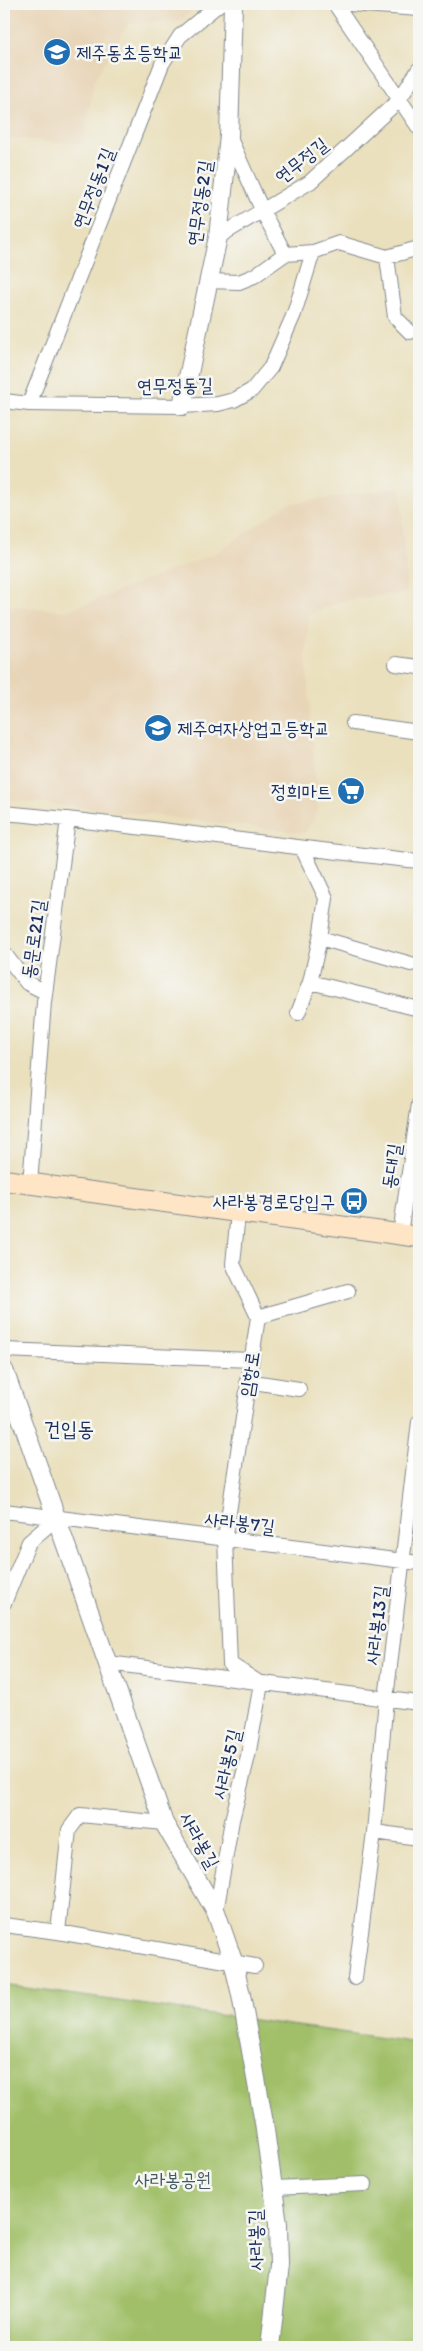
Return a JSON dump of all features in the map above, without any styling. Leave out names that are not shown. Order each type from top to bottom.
[{"type":"main road","points":[[4,1180],[410,1235]]},
{"type":"street","name":"연무정동1길","points":[[29,404],[162,64],[180,36],[219,4]]},
{"type":"street","name":"연무정동2길","points":[[182,406],[218,238],[229,136],[233,4]]},
{"type":"street","points":[[335,4],[419,128]]},
{"type":"street","points":[[350,4],[419,8]]},
{"type":"street","name":"연무정길","points":[[218,238],[310,182],[399,100],[419,69]]},
{"type":"street","points":[[229,136],[263,212],[285,254]]},
{"type":"street","points":[[208,281],[239,282],[254,276],[285,254],[312,252],[339,242],[387,257],[419,248]]},
{"type":"street","name":"연무정동길","points":[[4,401],[29,404],[182,406],[218,404],[234,400],[252,390],[271,367],[294,314],[312,252]]},
{"type":"street","points":[[387,257],[395,318],[410,332]]},
{"type":"street","points":[[396,664],[419,667]]},
{"type":"street","points":[[353,723],[419,732]]},
{"type":"street","points":[[4,813],[68,819],[303,850],[419,861]]},
{"type":"street","name":"동문로21길","points":[[30,1184],[45,992],[68,819]]},
{"type":"street","points":[[298,1013],[310,982],[320,938],[326,898],[303,850]]},
{"type":"street","points":[[320,938],[411,964]]},
{"type":"street","points":[[4,953],[27,983],[45,992]]},
{"type":"street","points":[[310,982],[419,1009]]},
{"type":"street","name":"동대길","points":[[410,1235],[419,1104]]},
{"type":"street","points":[[238,1213],[233,1264],[258,1317],[348,1291]]},
{"type":"street","name":"임항로","points":[[258,1317],[247,1381],[226,1539],[230,1664],[261,1684]]},
{"type":"street","points":[[4,1350],[251,1360]]},
{"type":"street","name":"사라봉길","points":[[4,1370],[164,1823],[216,1912],[233,1961],[241,1995],[274,2188],[279,2266],[270,2347]]},
{"type":"street","points":[[247,1381],[299,1389]]},
{"type":"street","name":"사라봉13길","points":[[355,1978],[374,1832],[386,1699],[419,1422]]},
{"type":"street","name":"사라봉7길","points":[[4,1511],[419,1563]]},
{"type":"street","points":[[4,1603],[29,1542],[57,1518]]},
{"type":"street","points":[[108,1663],[419,1703]]},
{"type":"street","name":"사라봉5길","points":[[216,1912],[232,1820],[248,1756],[261,1684]]},
{"type":"street","points":[[58,1932],[69,1830],[80,1815],[164,1823]]},
{"type":"street","points":[[374,1832],[419,1838]]},
{"type":"street","points":[[4,1925],[58,1932],[255,1966]]},
{"type":"street","points":[[274,2188],[365,2184]]},
{"type":"shaded area","name":"제주동초등학교","points":[[4,4],[199,4],[180,21],[128,24],[94,81],[83,144],[4,138]]},
{"type":"shaded area","name":"제주여자상업고등학교","points":[[401,487],[407,593],[345,600],[309,614],[306,656],[318,810],[305,833],[4,799],[4,605],[67,611],[216,553],[288,504]]},
{"type":"green space","name":"사라봉공원","points":[[4,1985],[419,2043],[419,2347],[4,2347]]},
{"type":"place","name":"제주동초등학교","points":[[57,52]]},
{"type":"place","name":"제주여자상업고등학교","points":[[158,728]]},
{"type":"place","name":"정희마트","points":[[351,791]]},
{"type":"place","name":"사라봉경로당입구","points":[[354,1201]]},
{"type":"district","name":"건입동","points":[[69,1429]]}]
